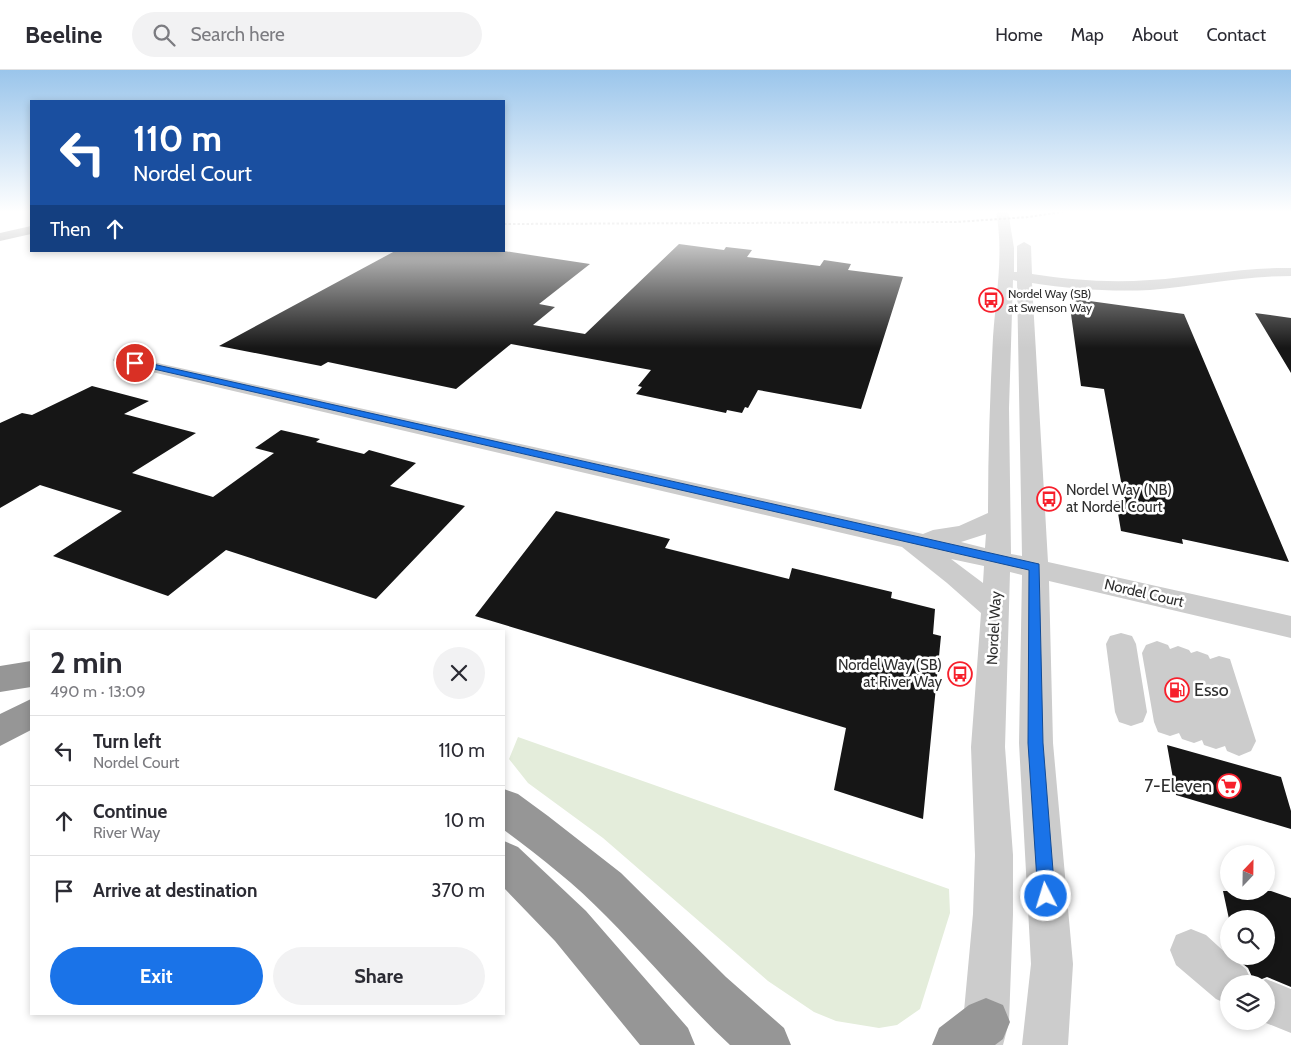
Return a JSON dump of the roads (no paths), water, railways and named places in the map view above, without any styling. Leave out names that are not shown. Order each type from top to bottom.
[{"type":"highway","points":[[0,679],[30,674]]},
{"type":"highway","points":[[0,731],[30,713]]},
{"type":"highway","points":[[505,808],[556,846],[619,900],[752,1036]]},
{"type":"highway","points":[[505,862],[558,912],[601,959],[671,1045]]},
{"type":"street","name":"Nordel Way","points":[[1011,256],[1016,276],[1028,361],[1034,567],[1036,743],[1052,964],[1045,1045]]},
{"type":"street","name":"Nordel Way","points":[[974,1037],[993,914],[994,855],[988,747],[1000,516],[999,408],[1004,285],[1016,276],[1019,256]]},
{"type":"street","points":[[1016,276],[1077,285],[1118,287],[1179,283],[1246,273],[1291,272]]},
{"type":"street","points":[[122,360],[902,537],[946,538],[985,526],[1000,516]]},
{"type":"street","points":[[902,537],[957,576],[994,608]]},
{"type":"street","name":"Nordel Court","points":[[902,537],[1291,627]]},
{"type":"street","points":[[1169,656],[1184,726]]},
{"type":"street","points":[[1169,656],[1184,726]]},
{"type":"street","points":[[1169,656],[1184,726]]},
{"type":"street","points":[[1191,950],[1220,975]]},
{"type":"street","points":[[1052,964],[1064,1045]]},
{"type":"street","points":[[1275,1005],[1291,1012]]},
{"type":"place","name":"Nordel Way (SB) at Swenson Way","points":[[991,300]]},
{"type":"place","name":"Nordel Way (NB) at Nordel Court","points":[[1049,499]]},
{"type":"place","name":"Nordel Way (SB) at River Way","points":[[960,674]]},
{"type":"place","name":"Esso","points":[[1177,690]]},
{"type":"place","name":"7-Eleven","points":[[1229,786]]}]
